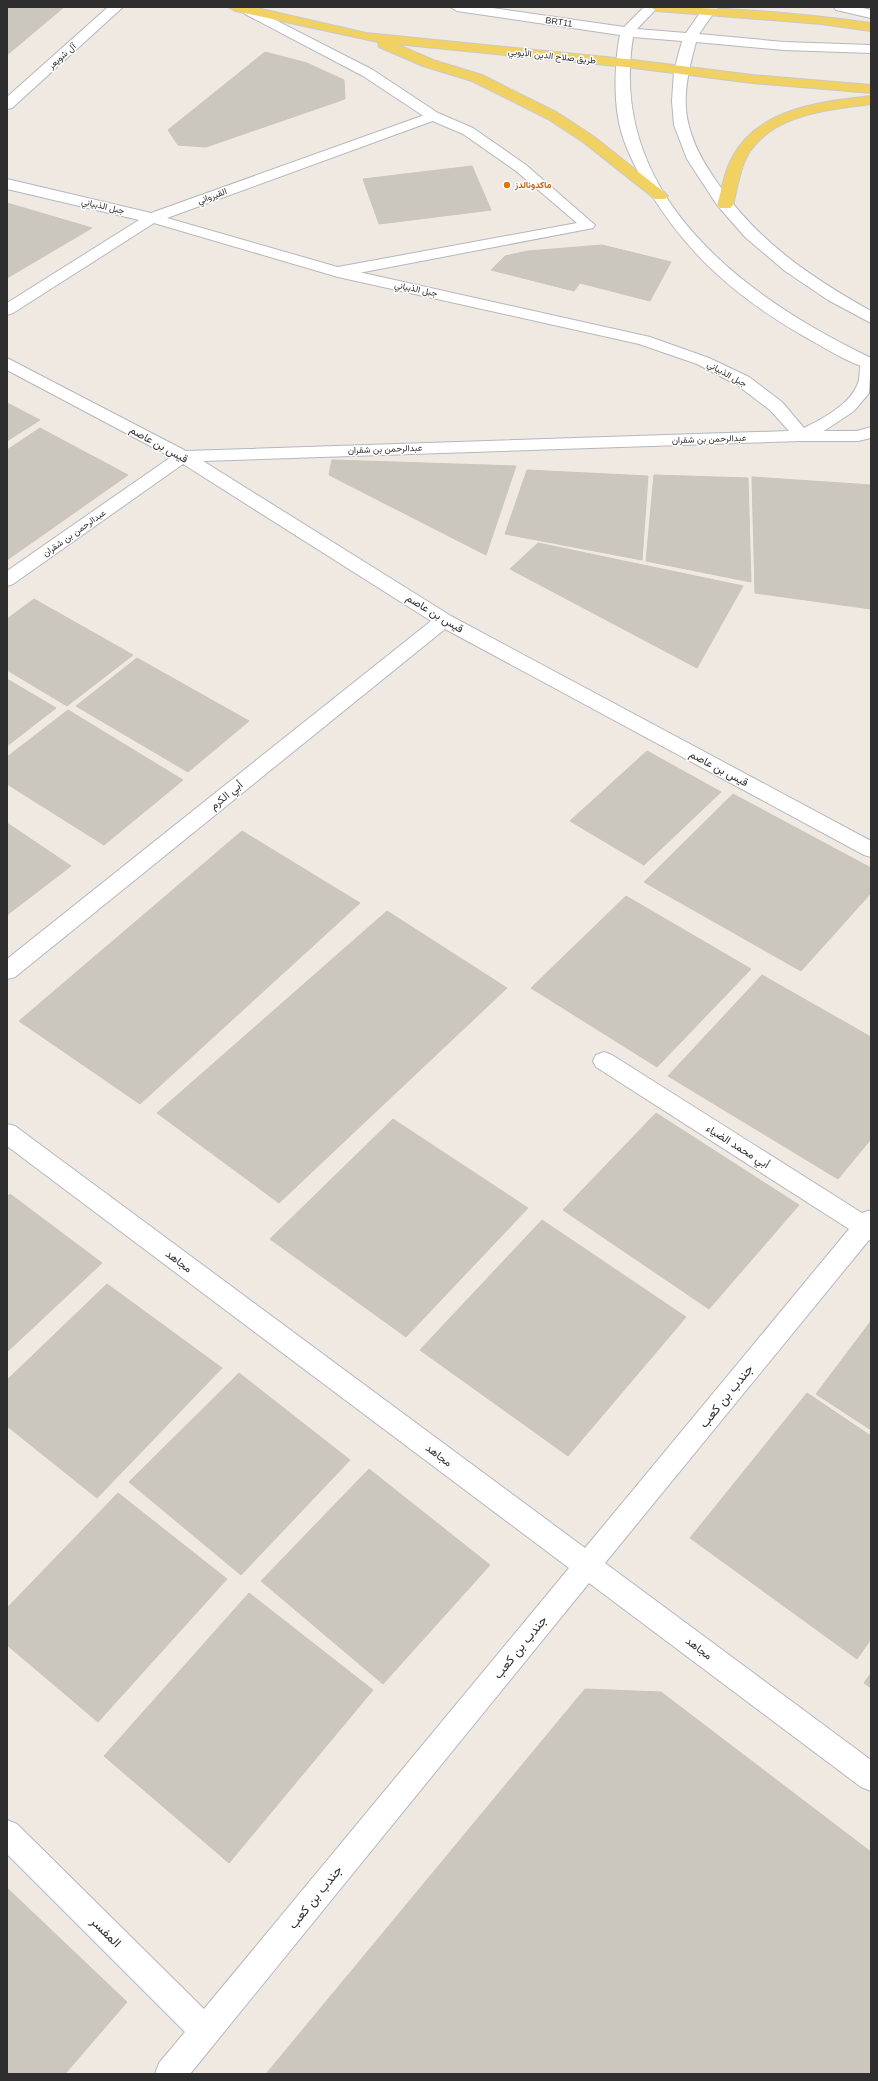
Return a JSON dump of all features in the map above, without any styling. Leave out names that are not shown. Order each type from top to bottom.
[{"type":"main road","name":"طريق صلاح الدين الأيوبي","points":[[235,7],[366,37],[626,63],[681,71],[871,88]]},
{"type":"main road","points":[[657,7],[821,20],[871,27]]},
{"type":"main road","points":[[366,37],[428,63],[477,78],[529,103],[588,139],[660,196]]},
{"type":"main road","points":[[725,205],[740,157],[748,145],[764,131],[790,115],[810,109],[871,100]]},
{"type":"street","name":"آل شويعر","points":[[7,105],[116,7]]},
{"type":"street","name":"BRT11","points":[[457,7],[627,32],[690,38]]},
{"type":"street","points":[[651,7],[627,32],[626,63],[622,93],[627,126],[639,161],[660,196],[688,237],[721,268],[760,300],[805,329],[870,363]]},
{"type":"street","points":[[841,7],[871,14]]},
{"type":"street","points":[[709,10],[690,38],[681,71],[679,101],[681,125],[694,159],[725,205],[750,234],[791,268],[834,297],[871,318]]},
{"type":"street","points":[[690,38],[784,46],[871,49]]},
{"type":"street","name":"القيرواني","points":[[7,310],[152,218],[433,116]]},
{"type":"street","name":"جبل الذبياني","points":[[7,184],[152,218],[338,272],[651,342],[703,361],[743,381],[776,406],[802,436]]},
{"type":"street","name":"قيس بن عاصم","points":[[7,362],[183,456],[444,620],[871,850]]},
{"type":"street","name":"عبدالرحمن بن شقران","points":[[802,436],[828,423],[851,404],[866,384],[870,363]]},
{"type":"street","name":"عبدالرحمن بن شقران","points":[[7,580],[183,456],[802,436],[858,436],[871,432]]},
{"type":"street","name":"أبي الكرم","points":[[7,971],[444,620]]},
{"type":"street","name":"أبي محمد الضياء","points":[[604,1061],[869,1226]]},
{"type":"street","name":"مجاهد","points":[[7,1133],[871,1777]]},
{"type":"street","name":"جندب بن كعب","points":[[170,2074],[587,1564],[869,1226]]},
{"type":"street","name":"المفسر","points":[[7,1834],[205,2031]]},
{"type":"lane","points":[[250,10],[368,73],[433,116],[468,131],[521,168],[588,225],[338,272]]},
{"type":"building","points":[[7,7],[64,7],[7,55]]},
{"type":"building","points":[[265,52],[307,63],[344,80],[345,99],[206,147],[178,145],[168,130]]},
{"type":"building","points":[[472,166],[491,210],[379,224],[363,179]]},
{"type":"building","points":[[7,203],[92,228],[7,278]]},
{"type":"building","points":[[602,245],[671,262],[650,301],[580,283],[574,291],[491,270],[505,256],[528,251]]},
{"type":"building","points":[[7,403],[40,420],[7,441]]},
{"type":"building","points":[[40,428],[128,475],[7,560],[7,450]]},
{"type":"building","points":[[332,460],[516,466],[486,555],[329,475]]},
{"type":"building","points":[[527,470],[648,476],[642,560],[505,534]]},
{"type":"building","points":[[654,475],[748,478],[751,582],[646,561]]},
{"type":"building","points":[[752,477],[871,485],[871,609],[755,593]]},
{"type":"building","points":[[538,543],[743,586],[697,668],[510,569]]},
{"type":"building","points":[[34,599],[133,655],[67,706],[7,670],[7,619]]},
{"type":"building","points":[[137,658],[249,721],[188,772],[76,706]]},
{"type":"building","points":[[7,679],[56,708],[7,746]]},
{"type":"building","points":[[68,710],[183,780],[104,845],[7,784],[7,757]]},
{"type":"building","points":[[647,751],[721,792],[644,865],[570,821]]},
{"type":"building","points":[[733,794],[871,868],[871,893],[801,971],[644,882]]},
{"type":"building","points":[[7,823],[71,866],[7,915]]},
{"type":"building","points":[[242,831],[360,903],[140,1104],[19,1021]]},
{"type":"building","points":[[626,896],[751,969],[657,1067],[531,988]]},
{"type":"building","points":[[387,911],[507,988],[279,1203],[157,1113]]},
{"type":"building","points":[[762,975],[871,1037],[871,1139],[838,1179],[668,1076]]},
{"type":"building","points":[[656,1113],[799,1205],[709,1309],[563,1210]]},
{"type":"building","points":[[393,1119],[528,1208],[406,1337],[270,1239]]},
{"type":"building","points":[[10,1194],[102,1263],[7,1352],[7,1197]]},
{"type":"building","points":[[542,1220],[686,1317],[568,1456],[420,1350]]},
{"type":"building","points":[[107,1284],[222,1368],[97,1498],[7,1426],[7,1380]]},
{"type":"building","points":[[871,1321],[871,1430],[816,1394]]},
{"type":"building","points":[[239,1373],[350,1460],[241,1575],[129,1482]]},
{"type":"building","points":[[807,1393],[871,1436],[871,1639],[857,1659],[690,1538]]},
{"type":"building","points":[[369,1469],[490,1565],[383,1684],[261,1581]]},
{"type":"building","points":[[118,1493],[227,1579],[98,1722],[7,1645],[7,1608]]},
{"type":"building","points":[[249,1593],[373,1690],[229,1863],[104,1756]]},
{"type":"building","points":[[871,1673],[871,1688],[864,1683]]},
{"type":"building","points":[[585,1689],[661,1692],[871,1852],[871,2074],[266,2074]]},
{"type":"building","points":[[7,1888],[127,2002],[65,2074],[7,2074]]},
{"type":"place","name":"ماكدونالدز","points":[[507,185]]}]
